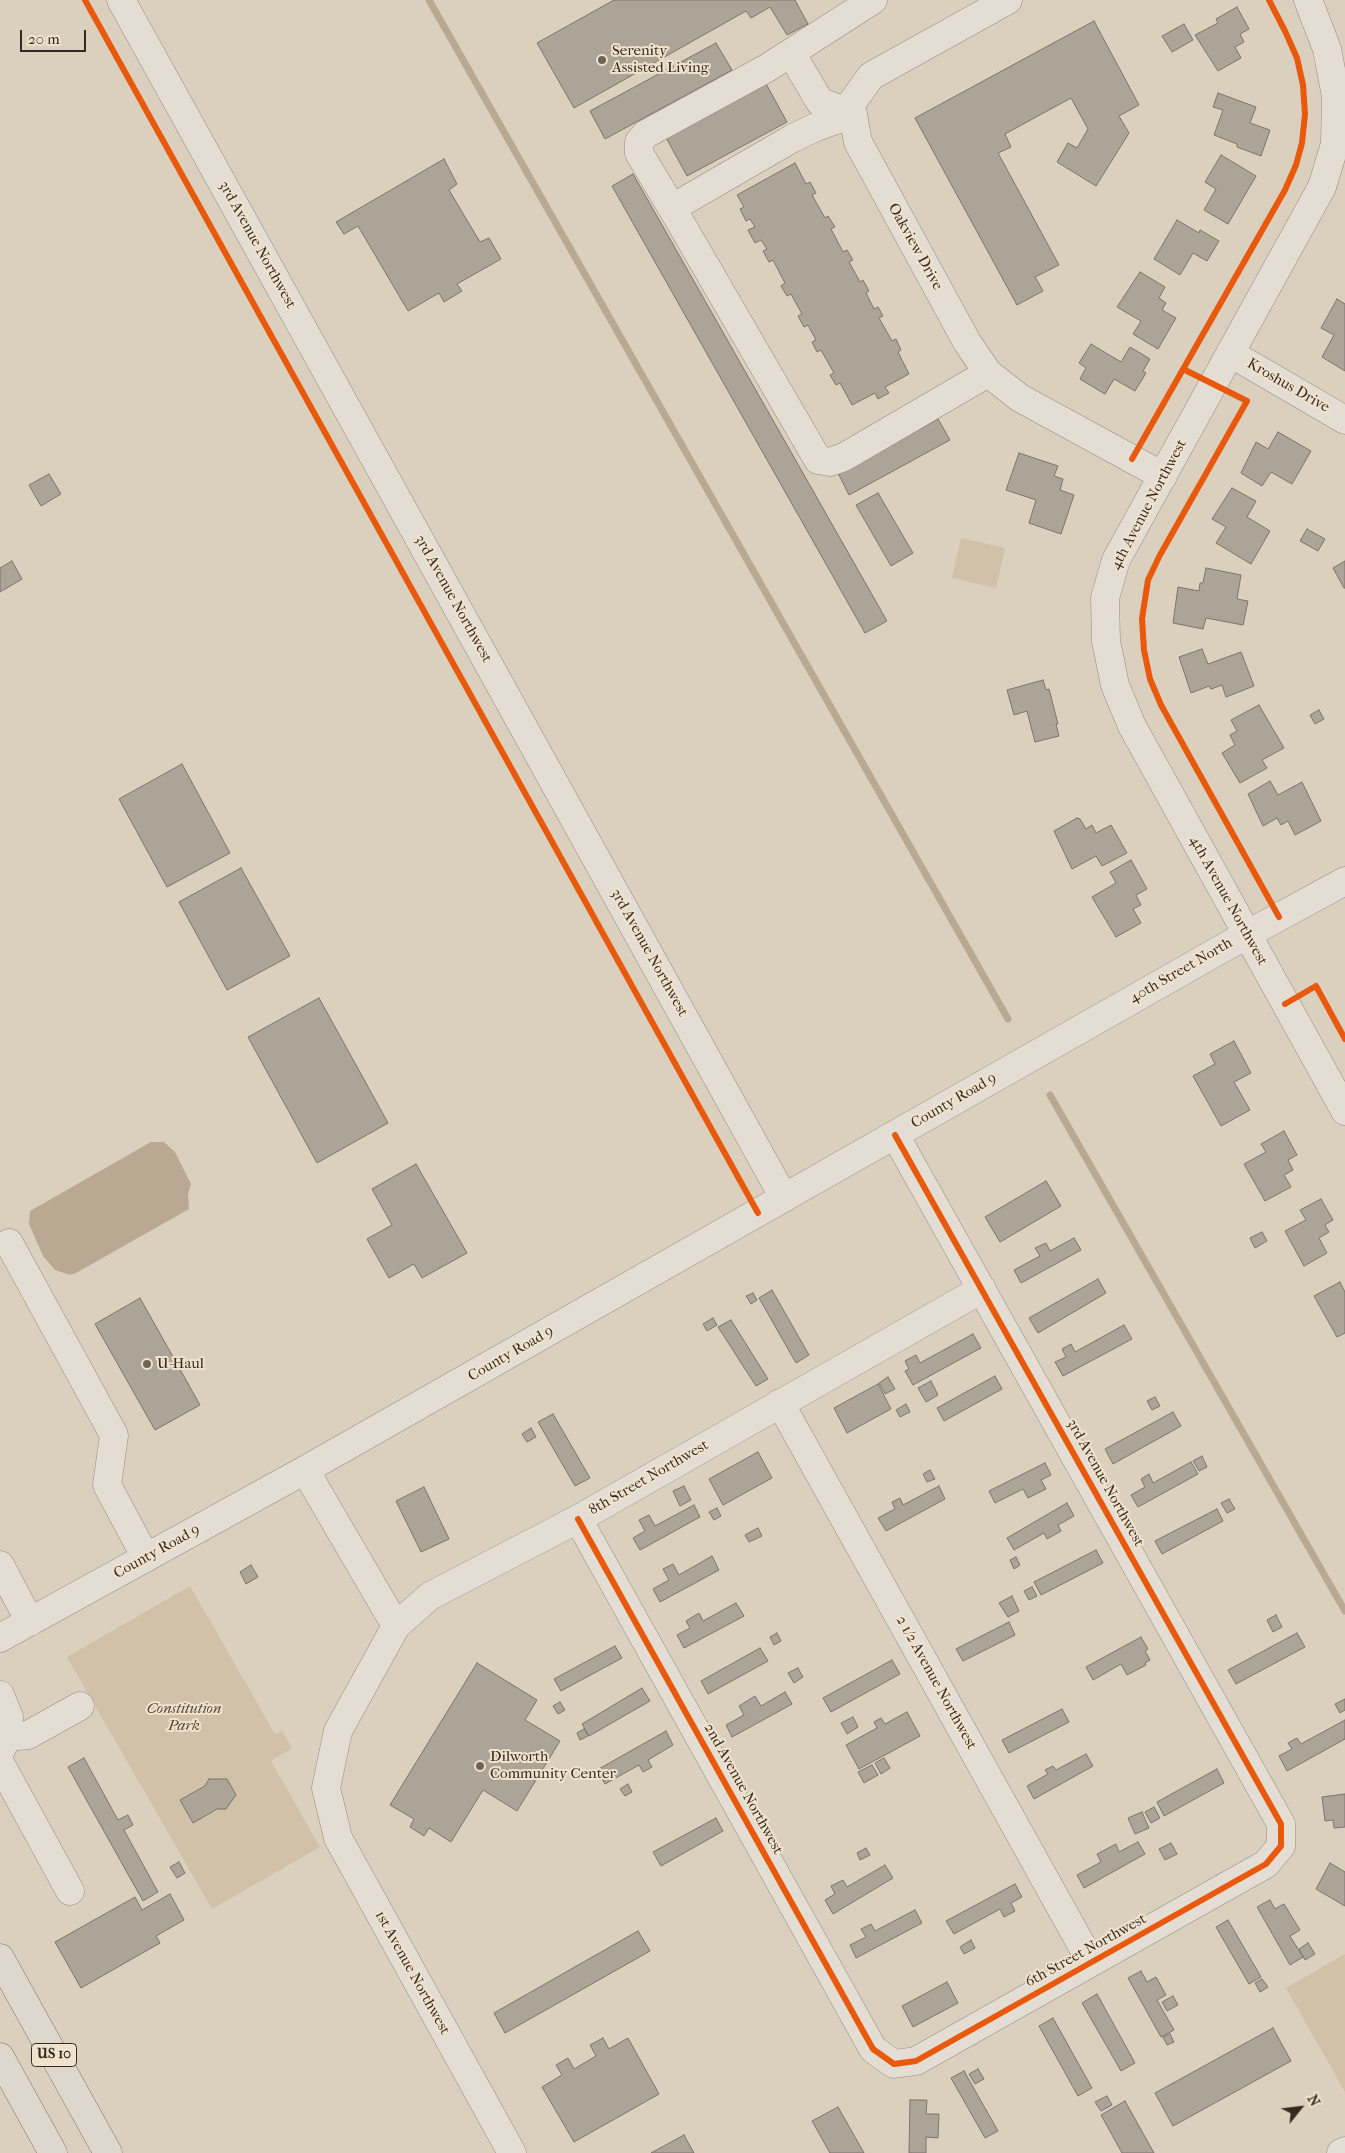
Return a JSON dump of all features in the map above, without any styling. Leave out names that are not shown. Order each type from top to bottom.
[{"type":"main road","name":"US 10","points":[[0,1958],[108,2153]]},
{"type":"main road","points":[[0,2057],[53,2153]]},
{"type":"street","name":"3rd Avenue Northwest","points":[[121,0],[784,1198]]},
{"type":"street","points":[[873,0],[791,53],[646,134],[639,142],[639,153],[818,460],[830,462],[844,457],[988,373]]},
{"type":"street","name":"Oakview Drive","points":[[1008,0],[871,76],[851,104],[858,142],[967,342],[988,373],[1020,398],[1162,476]]},
{"type":"street","name":"4th Avenue Northwest","points":[[1308,0],[1326,48],[1336,96],[1335,144],[1322,187],[1116,560],[1105,598],[1106,641],[1115,685],[1132,726],[1345,1111]]},
{"type":"street","points":[[791,53],[820,102],[853,114]]},
{"type":"street","points":[[672,208],[793,138],[816,127],[853,114]]},
{"type":"street","name":"Kroshus Drive","points":[[1230,353],[1345,420]]},
{"type":"street","name":"40th Street North","points":[[1019,1064],[1345,881]]},
{"type":"street","name":"County Road 9","points":[[0,1638],[305,1470],[1019,1064]]},
{"type":"street","name":"3rd Avenue Northwest","points":[[895,1135],[1281,1824],[1282,1846]]},
{"type":"street","points":[[9,1243],[114,1435],[107,1485],[146,1558]]},
{"type":"street","name":"8th Street Northwest","points":[[326,1788],[338,1731],[396,1626],[430,1596],[578,1519],[982,1289]]},
{"type":"street","name":"2 1/2 Avenue Northwest","points":[[780,1403],[1091,1962]]},
{"type":"street","points":[[305,1470],[396,1626]]},
{"type":"street","name":"2nd Avenue Northwest","points":[[578,1519],[873,2049],[894,2064]]},
{"type":"street","points":[[0,1566],[30,1622]]},
{"type":"street","points":[[0,1695],[9,1717],[2,1750],[70,1890]]},
{"type":"street","points":[[2,1750],[80,1706]]},
{"type":"street","name":"1st Avenue Northwest","points":[[326,1788],[338,1838],[512,2153]]},
{"type":"street","name":"6th Street Northwest","points":[[894,2064],[916,2061],[1266,1864],[1282,1846]]},
{"type":"street","points":[[1341,2153],[1345,2151]]},
{"type":"green space","points":[[961,538],[1005,548],[996,588],[952,578]]},
{"type":"green space","name":"Constitution Park","points":[[190,1586],[275,1734],[282,1731],[292,1748],[271,1761],[320,1847],[212,1909],[67,1657]]},
{"type":"green space","points":[[1345,1954],[1345,2092],[1286,1988]]},
{"type":"shaded area","points":[[151,1142],[164,1142],[175,1152],[191,1184],[188,1194],[189,1209],[76,1273],[70,1275],[55,1270],[43,1256],[29,1224],[30,1211]]},
{"type":"building","name":"Serenity Assisted Living","points":[[614,0],[795,0],[808,24],[787,35],[770,7],[751,18],[746,11],[574,108],[537,43]]},
{"type":"building","points":[[1237,7],[1249,29],[1240,34],[1244,42],[1235,47],[1241,58],[1218,71],[1195,35],[1218,23],[1216,19]]},
{"type":"building","points":[[1094,21],[1139,105],[1119,116],[1129,133],[1096,186],[1057,162],[1068,143],[1077,148],[1088,129],[1071,98],[1005,134],[1011,147],[998,153],[1059,265],[1035,277],[1043,291],[1017,305],[915,118]]},
{"type":"building","points":[[1184,24],[1193,40],[1172,52],[1162,36]]},
{"type":"building","points":[[716,43],[732,70],[605,139],[590,111]]},
{"type":"building","points":[[764,80],[787,122],[687,176],[664,134]]},
{"type":"building","points":[[1218,93],[1256,107],[1250,123],[1270,130],[1261,156],[1237,147],[1237,144],[1214,135],[1223,110],[1213,107]]},
{"type":"building","points":[[1221,155],[1256,176],[1228,224],[1204,210],[1216,189],[1205,182]]},
{"type":"building","points":[[444,159],[457,184],[449,190],[480,242],[489,238],[501,259],[457,284],[462,291],[444,302],[439,293],[408,311],[358,226],[344,234],[336,222]]},
{"type":"building","points":[[795,163],[806,184],[810,182],[816,193],[812,195],[825,218],[828,216],[835,227],[831,229],[843,252],[847,250],[853,260],[849,262],[860,282],[863,280],[869,291],[866,293],[874,309],[878,307],[883,316],[879,318],[892,341],[896,339],[901,350],[898,352],[909,374],[885,387],[889,393],[878,399],[875,393],[852,405],[840,383],[836,385],[830,375],[834,373],[821,350],[817,352],[812,342],[816,340],[808,325],[804,327],[798,316],[802,314],[791,294],[787,296],[781,286],[785,283],[773,260],[769,262],[763,251],[767,249],[761,240],[755,243],[748,230],[755,227],[750,219],[746,221],[740,209],[744,207],[737,195]]},
{"type":"building","points":[[633,174],[887,621],[865,633],[612,186]]},
{"type":"building","points":[[1177,220],[1199,233],[1200,230],[1219,241],[1207,261],[1193,253],[1180,275],[1154,259]]},
{"type":"building","points":[[1140,272],[1165,287],[1159,298],[1166,303],[1162,310],[1176,318],[1158,349],[1133,334],[1141,321],[1117,307]]},
{"type":"building","points":[[1337,299],[1345,304],[1345,371],[1322,357],[1334,335],[1321,328]]},
{"type":"building","points":[[1091,344],[1121,362],[1130,347],[1150,359],[1143,371],[1146,373],[1135,391],[1114,379],[1105,394],[1080,379],[1086,368],[1079,363]]},
{"type":"building","points":[[938,419],[950,440],[849,495],[838,473]]},
{"type":"building","points":[[1278,432],[1311,451],[1292,484],[1271,472],[1262,486],[1241,473],[1256,442],[1268,449]]},
{"type":"building","points":[[1019,453],[1058,466],[1054,476],[1063,479],[1060,490],[1074,495],[1061,534],[1029,523],[1036,500],[1006,490]]},
{"type":"building","points":[[49,474],[61,494],[41,506],[29,485]]},
{"type":"building","points":[[1232,488],[1256,501],[1247,517],[1270,531],[1251,564],[1216,543],[1226,527],[1212,519]]},
{"type":"building","points":[[878,493],[913,553],[891,566],[856,505]]},
{"type":"building","points":[[1307,529],[1325,539],[1318,551],[1300,541]]},
{"type":"building","points":[[12,561],[22,579],[0,592],[0,568]]},
{"type":"building","points":[[1345,561],[1345,588],[1344,588],[1333,568]]},
{"type":"building","points":[[1206,568],[1241,575],[1237,599],[1248,601],[1243,625],[1206,618],[1203,629],[1173,623],[1178,587],[1199,591]]},
{"type":"building","points":[[1202,649],[1208,664],[1241,652],[1254,686],[1226,697],[1222,685],[1211,689],[1209,686],[1191,693],[1179,657]]},
{"type":"building","points":[[1043,680],[1046,690],[1049,689],[1058,724],[1056,724],[1059,736],[1035,742],[1027,711],[1014,715],[1007,690]]},
{"type":"building","points":[[1259,705],[1284,748],[1262,760],[1267,768],[1240,783],[1222,753],[1235,745],[1230,735],[1237,731],[1231,720]]},
{"type":"building","points":[[1319,710],[1324,719],[1315,724],[1310,715]]},
{"type":"building","points":[[182,764],[230,853],[167,887],[119,799]]},
{"type":"building","points":[[1270,781],[1278,795],[1302,782],[1321,821],[1295,835],[1288,821],[1281,825],[1277,818],[1263,826],[1248,794]]},
{"type":"building","points":[[1077,818],[1080,819],[1086,829],[1092,825],[1096,833],[1111,825],[1127,853],[1102,866],[1096,856],[1072,869],[1054,831]]},
{"type":"building","points":[[1131,860],[1147,889],[1136,895],[1141,905],[1133,909],[1141,923],[1116,937],[1092,897],[1116,883],[1110,872]]},
{"type":"building","points":[[241,868],[290,956],[227,990],[179,902]]},
{"type":"building","points":[[319,998],[388,1123],[317,1163],[248,1037]]},
{"type":"building","points":[[1234,1041],[1251,1073],[1234,1082],[1250,1110],[1221,1126],[1193,1076],[1215,1064],[1210,1054]]},
{"type":"building","points":[[1284,1131],[1297,1155],[1288,1160],[1293,1170],[1284,1175],[1291,1187],[1265,1201],[1244,1164],[1266,1152],[1261,1144]]},
{"type":"building","points":[[416,1164],[467,1253],[422,1278],[414,1264],[389,1278],[367,1239],[392,1225],[372,1189]]},
{"type":"building","points":[[1046,1181],[1061,1206],[1000,1242],[985,1217]]},
{"type":"building","points":[[1321,1199],[1333,1220],[1325,1225],[1329,1232],[1319,1238],[1327,1253],[1304,1266],[1285,1231],[1306,1220],[1300,1210]]},
{"type":"building","points":[[1262,1232],[1267,1241],[1255,1248],[1250,1238]]},
{"type":"building","points":[[1074,1238],[1081,1250],[1021,1283],[1014,1270],[1040,1256],[1035,1248],[1046,1243],[1050,1251]]},
{"type":"building","points":[[1098,1279],[1106,1293],[1038,1333],[1029,1318]]},
{"type":"building","points":[[1340,1282],[1345,1292],[1345,1333],[1337,1337],[1314,1296]]},
{"type":"building","points":[[772,1290],[809,1355],[796,1363],[759,1298]]},
{"type":"building","points":[[753,1293],[757,1300],[751,1304],[746,1296]]},
{"type":"building","name":"U-Haul","points":[[140,1298],[200,1405],[155,1430],[95,1324]]},
{"type":"building","points":[[713,1318],[717,1325],[707,1331],[703,1324]]},
{"type":"building","points":[[731,1320],[768,1379],[756,1386],[718,1327]]},
{"type":"building","points":[[1124,1325],[1132,1339],[1063,1376],[1055,1362],[1066,1357],[1062,1349],[1071,1344],[1075,1352]]},
{"type":"building","points":[[973,1334],[981,1348],[913,1385],[905,1371],[909,1369],[905,1361],[916,1355],[920,1363]]},
{"type":"building","points":[[995,1376],[1002,1389],[944,1421],[937,1408]]},
{"type":"building","points":[[888,1377],[895,1389],[885,1394],[879,1383]]},
{"type":"building","points":[[931,1381],[938,1395],[926,1402],[918,1388]]},
{"type":"building","points":[[878,1384],[891,1409],[847,1433],[834,1408]]},
{"type":"building","points":[[1155,1397],[1160,1406],[1152,1410],[1147,1401]]},
{"type":"building","points":[[906,1404],[910,1412],[900,1417],[896,1410]]},
{"type":"building","points":[[1173,1412],[1181,1426],[1113,1464],[1105,1449]]},
{"type":"building","points":[[553,1414],[590,1478],[575,1486],[538,1422]]},
{"type":"building","points":[[531,1428],[536,1437],[527,1442],[522,1434]]},
{"type":"building","points":[[758,1452],[772,1478],[723,1505],[709,1479]]},
{"type":"building","points":[[1202,1456],[1207,1467],[1199,1471],[1193,1461]]},
{"type":"building","points":[[1191,1462],[1198,1474],[1138,1507],[1131,1495],[1145,1487],[1141,1479],[1149,1474],[1153,1483]]},
{"type":"building","points":[[1045,1463],[1051,1475],[1041,1480],[1046,1489],[1028,1498],[1023,1489],[995,1503],[989,1491]]},
{"type":"building","points":[[930,1470],[935,1479],[927,1482],[923,1474]]},
{"type":"building","points":[[684,1486],[691,1500],[680,1506],[673,1491]]},
{"type":"building","points":[[939,1486],[945,1499],[886,1531],[878,1518],[895,1509],[892,1502],[900,1498],[903,1505]]},
{"type":"building","points":[[424,1487],[449,1539],[421,1552],[396,1501]]},
{"type":"building","points":[[1229,1499],[1235,1509],[1227,1513],[1221,1503]]},
{"type":"building","points":[[1067,1503],[1074,1516],[1058,1525],[1061,1531],[1047,1539],[1044,1533],[1014,1550],[1007,1538]]},
{"type":"building","points":[[694,1505],[700,1517],[640,1550],[633,1538],[645,1531],[639,1520],[649,1515],[655,1526]]},
{"type":"building","points":[[717,1508],[721,1516],[714,1520],[709,1512]]},
{"type":"building","points":[[1217,1509],[1223,1521],[1162,1554],[1155,1541]]},
{"type":"building","points":[[758,1528],[762,1536],[749,1542],[745,1535]]},
{"type":"building","points":[[1096,1550],[1103,1563],[1041,1595],[1034,1582]]},
{"type":"building","points":[[712,1556],[719,1570],[660,1602],[653,1589],[669,1580],[663,1569],[673,1564],[679,1575]]},
{"type":"building","points":[[1016,1557],[1020,1565],[1014,1569],[1010,1560]]},
{"type":"building","points":[[251,1565],[258,1577],[246,1584],[240,1572]]},
{"type":"building","points":[[1032,1587],[1037,1596],[1029,1600],[1024,1591]]},
{"type":"building","points":[[1012,1596],[1019,1611],[1008,1617],[999,1603]]},
{"type":"building","points":[[736,1603],[744,1616],[684,1648],[677,1635],[690,1628],[686,1621],[699,1613],[703,1621]]},
{"type":"building","points":[[1276,1615],[1282,1627],[1273,1632],[1267,1620]]},
{"type":"building","points":[[1009,1622],[1015,1635],[963,1661],[956,1649]]},
{"type":"building","points":[[777,1633],[781,1641],[774,1645],[770,1637]]},
{"type":"building","points":[[1297,1633],[1305,1647],[1236,1684],[1228,1670]]},
{"type":"building","points":[[1141,1637],[1148,1649],[1145,1651],[1150,1660],[1145,1663],[1146,1665],[1127,1675],[1121,1664],[1093,1680],[1086,1667]]},
{"type":"building","points":[[615,1646],[622,1658],[561,1691],[554,1679]]},
{"type":"building","points":[[760,1648],[768,1661],[708,1694],[701,1681]]},
{"type":"building","points":[[892,1660],[900,1674],[831,1712],[823,1698]]},
{"type":"building","name":"Dilworth Community Center","points":[[477,1663],[537,1700],[525,1720],[560,1741],[517,1811],[483,1790],[451,1842],[429,1828],[424,1836],[410,1827],[414,1819],[390,1805]]},
{"type":"building","points":[[798,1668],[803,1677],[794,1683],[788,1673]]},
{"type":"building","points":[[642,1688],[650,1701],[589,1736],[582,1724]]},
{"type":"building","points":[[785,1692],[792,1704],[732,1737],[726,1725],[744,1715],[739,1706],[755,1696],[761,1706]]},
{"type":"building","points":[[1345,1699],[1345,1710],[1340,1713],[1335,1704]]},
{"type":"building","points":[[560,1702],[565,1710],[558,1714],[553,1706]]},
{"type":"building","points":[[1062,1709],[1069,1722],[1009,1753],[1002,1740]]},
{"type":"building","points":[[907,1712],[920,1736],[859,1769],[846,1745],[877,1728],[874,1722],[881,1718],[885,1724]]},
{"type":"building","points":[[853,1717],[858,1727],[847,1734],[841,1723]]},
{"type":"building","points":[[1345,1720],[1345,1739],[1287,1771],[1279,1756],[1292,1749],[1288,1743],[1297,1738],[1301,1744]]},
{"type":"building","points":[[584,1729],[588,1736],[580,1740],[577,1733]]},
{"type":"building","points":[[666,1731],[673,1745],[648,1760],[652,1767],[643,1772],[639,1765],[605,1784],[597,1770]]},
{"type":"building","points":[[1086,1754],[1093,1766],[1034,1799],[1027,1786],[1048,1774],[1045,1770],[1053,1766],[1056,1770]]},
{"type":"building","points":[[84,1758],[118,1820],[128,1815],[133,1825],[124,1830],[158,1892],[143,1901],[68,1767]]},
{"type":"building","points":[[884,1758],[890,1768],[881,1774],[875,1763]]},
{"type":"building","points":[[872,1765],[878,1775],[864,1783],[858,1772]]},
{"type":"building","points":[[1217,1769],[1224,1783],[1164,1816],[1157,1802]]},
{"type":"building","points":[[209,1779],[227,1779],[236,1795],[226,1809],[217,1809],[193,1823],[180,1800],[205,1786]]},
{"type":"building","points":[[628,1784],[632,1792],[625,1796],[620,1789]]},
{"type":"building","points":[[1345,1794],[1345,1827],[1334,1828],[1333,1820],[1325,1821],[1322,1797]]},
{"type":"building","points":[[1154,1807],[1160,1818],[1151,1823],[1145,1812]]},
{"type":"building","points":[[1142,1812],[1149,1828],[1135,1834],[1128,1818]]},
{"type":"building","points":[[716,1818],[723,1831],[661,1866],[653,1852]]},
{"type":"building","points":[[1138,1842],[1145,1854],[1084,1888],[1077,1875],[1101,1862],[1097,1854],[1116,1844],[1119,1852]]},
{"type":"building","points":[[1171,1843],[1177,1854],[1165,1860],[1159,1849]]},
{"type":"building","points":[[866,1848],[870,1855],[860,1860],[857,1853]]},
{"type":"building","points":[[179,1862],[185,1873],[177,1878],[170,1867]]},
{"type":"building","points":[[1330,1863],[1345,1872],[1345,1906],[1316,1889]]},
{"type":"building","points":[[885,1865],[893,1878],[833,1914],[825,1900],[835,1894],[831,1886],[843,1880],[847,1887]]},
{"type":"building","points":[[1015,1884],[1022,1897],[1011,1903],[1015,1911],[1004,1917],[1000,1909],[954,1934],[946,1921]]},
{"type":"building","points":[[170,1894],[184,1920],[156,1936],[160,1943],[81,1988],[55,1942],[135,1897],[142,1910]]},
{"type":"building","points":[[1270,1900],[1275,1909],[1284,1904],[1300,1930],[1290,1936],[1303,1957],[1290,1965],[1257,1907]]},
{"type":"building","points":[[915,1910],[922,1923],[856,1958],[850,1945],[866,1937],[861,1929],[871,1924],[875,1931]]},
{"type":"building","points":[[1228,1920],[1261,1977],[1249,1984],[1216,1927]]},
{"type":"building","points":[[638,1931],[650,1951],[505,2033],[494,2013]]},
{"type":"building","points":[[971,1940],[975,1948],[964,1954],[960,1947]]},
{"type":"building","points":[[1308,1943],[1315,1954],[1305,1960],[1299,1949]]},
{"type":"building","points":[[1141,1971],[1147,1982],[1156,1977],[1166,1995],[1157,2000],[1174,2030],[1161,2037],[1128,1978]]},
{"type":"building","points":[[1262,1979],[1268,1987],[1260,1992],[1255,1983]]},
{"type":"building","points":[[947,1982],[958,2003],[913,2027],[902,2006]]},
{"type":"building","points":[[1097,1994],[1135,2063],[1121,2071],[1082,2003]]},
{"type":"building","points":[[1173,1996],[1178,2005],[1167,2011],[1162,2002]]},
{"type":"building","points":[[1053,2018],[1092,2088],[1078,2096],[1039,2026]]},
{"type":"building","points":[[1273,2028],[1291,2061],[1173,2126],[1155,2093]]},
{"type":"building","points":[[1170,2034],[1174,2042],[1167,2045],[1163,2037]]},
{"type":"building","points":[[603,2038],[609,2049],[628,2038],[659,2094],[574,2142],[542,2087],[562,2075],[556,2065],[568,2058],[574,2069],[596,2056],[590,2045]]},
{"type":"building","points":[[978,2069],[984,2079],[975,2084],[969,2074]]},
{"type":"building","points":[[964,2071],[998,2131],[985,2138],[951,2078]]},
{"type":"building","points":[[1107,2096],[1112,2105],[1101,2111],[1095,2102]]},
{"type":"building","points":[[910,2100],[927,2100],[926,2114],[939,2114],[938,2138],[926,2137],[926,2153],[909,2153]]},
{"type":"building","points":[[1125,2101],[1154,2153],[1122,2153],[1101,2115]]},
{"type":"building","points":[[838,2107],[864,2153],[830,2153],[812,2121]]},
{"type":"building","points":[[684,2135],[694,2153],[651,2153]]},
{"type":"waterway","points":[[429,0],[1008,1019]]},
{"type":"waterway","points":[[1050,1095],[1345,1611]]},
{"type":"cycle path","points":[[85,0],[758,1213]]},
{"type":"cycle path","points":[[1132,459],[1285,190],[1296,165],[1302,143],[1305,114],[1303,85],[1297,58],[1269,0]]},
{"type":"cycle path","points":[[1183,369],[1247,401],[1160,555],[1148,580],[1142,619],[1144,650],[1150,679],[1161,705],[1279,917]]},
{"type":"cycle path","points":[[1285,1004],[1316,986],[1345,1039]]},
{"type":"cycle path","points":[[578,1519],[873,2049],[894,2064],[916,2061],[1266,1864],[1281,1846],[1281,1824],[895,1135]]},
{"type":"place","name":"Serenity Assisted Living","points":[[602,60]]},
{"type":"place","name":"U-Haul","points":[[147,1364]]},
{"type":"place","name":"Dilworth Community Center","points":[[480,1766]]}]
